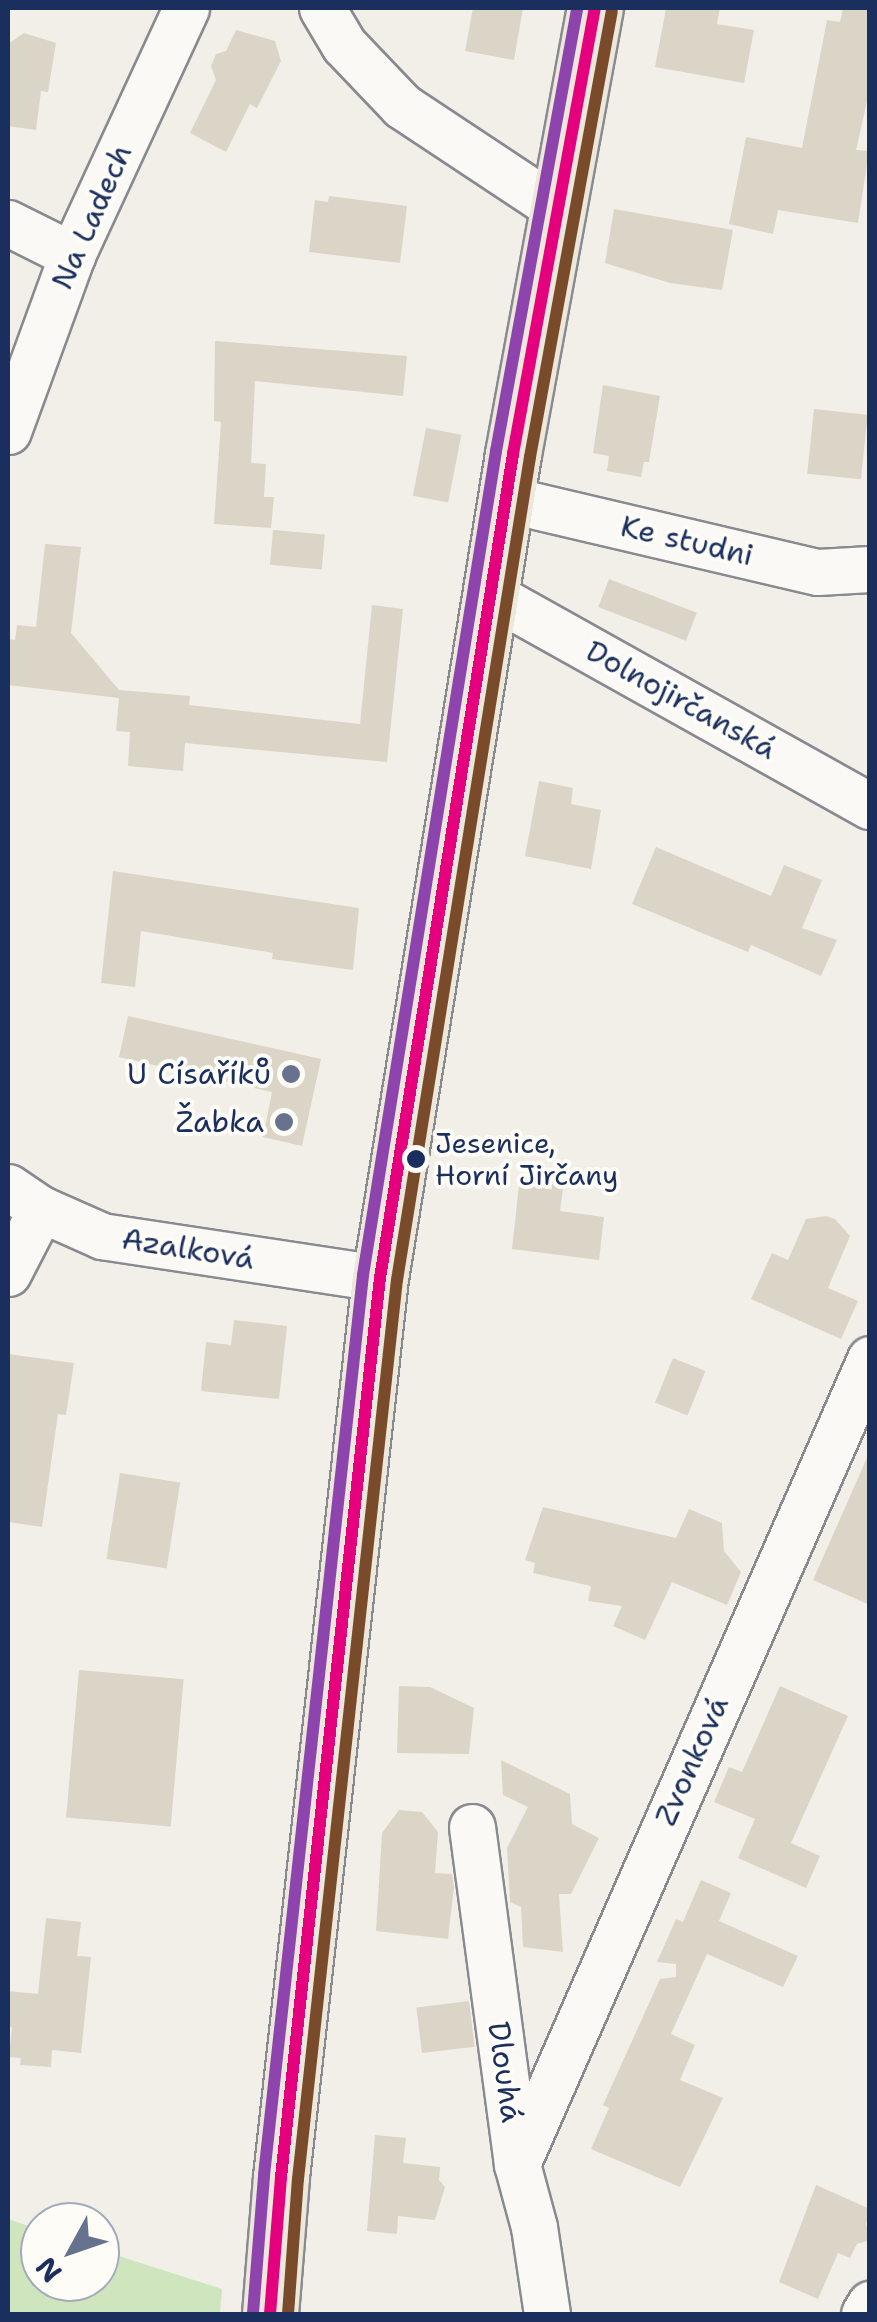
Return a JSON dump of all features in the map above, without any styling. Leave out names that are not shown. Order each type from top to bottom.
[{"type":"main road","points":[[270,2314],[280,2177],[380,1278],[506,498],[595,8]]},
{"type":"street","name":"Na Ladech","points":[[8,430],[72,255],[186,8]]},
{"type":"street","points":[[322,8],[344,46],[402,106],[559,210]]},
{"type":"street","points":[[8,223],[72,255]]},
{"type":"street","name":"Ke studni","points":[[506,498],[818,572],[870,569]]},
{"type":"street","name":"Dolnojirčanská","points":[[492,595],[870,806]]},
{"type":"street","points":[[8,1273],[24,1198]]},
{"type":"street","name":"Azalková","points":[[24,1198],[102,1236],[380,1278]]},
{"type":"street","name":"Zvonková","points":[[517,2164],[870,1359]]},
{"type":"street","name":"Dlouhá","points":[[472,1827],[517,2164],[534,2227],[547,2314]]},
{"type":"street","points":[[864,2314],[870,2304]]},
{"type":"green space","points":[[8,2219],[20,2223],[20,2302],[120,2302],[120,2256],[222,2289],[220,2314],[8,2314]]},
{"type":"building","points":[[473,8],[523,8],[514,60],[465,51]]},
{"type":"building","points":[[666,8],[720,8],[717,24],[754,30],[744,83],[655,67]]},
{"type":"building","points":[[843,8],[870,8],[870,88],[856,150],[869,151],[858,223],[778,210],[773,234],[729,224],[746,137],[802,148],[827,20],[840,22]]},
{"type":"building","points":[[236,30],[275,41],[281,61],[257,108],[250,104],[226,152],[190,133],[216,80],[211,66],[216,54],[226,51]]},
{"type":"building","points":[[24,33],[56,43],[48,92],[41,91],[36,130],[8,126],[8,44]]},
{"type":"building","points":[[329,196],[407,206],[400,263],[309,252],[315,200],[328,202]]},
{"type":"building","points":[[614,209],[733,230],[722,290],[670,283],[605,263]]},
{"type":"building","points":[[215,341],[407,356],[403,396],[255,381],[251,463],[266,464],[264,497],[274,497],[271,528],[214,524],[221,422],[214,421]]},
{"type":"building","points":[[603,385],[660,396],[649,462],[644,462],[641,477],[607,471],[609,456],[593,453]]},
{"type":"building","points":[[814,409],[868,415],[861,479],[807,474]]},
{"type":"building","points":[[426,428],[461,435],[448,503],[413,496]]},
{"type":"building","points":[[273,530],[325,535],[322,569],[270,565]]},
{"type":"building","points":[[45,544],[81,547],[71,633],[119,690],[190,696],[189,705],[360,724],[372,605],[403,609],[387,762],[185,743],[183,771],[128,766],[130,732],[116,731],[119,698],[8,685],[8,639],[15,640],[17,625],[36,627]]},
{"type":"building","points":[[609,579],[697,613],[686,641],[598,607]]},
{"type":"building","points":[[539,781],[573,788],[571,804],[601,810],[591,869],[525,856]]},
{"type":"building","points":[[656,847],[771,896],[784,865],[822,880],[802,928],[837,940],[821,976],[751,945],[748,952],[632,904]]},
{"type":"building","points":[[113,871],[359,908],[353,970],[272,959],[273,953],[141,931],[135,987],[101,983]]},
{"type":"building","points":[[128,1016],[321,1059],[302,1146],[263,1137],[272,1092],[119,1057]]},
{"type":"building","points":[[520,1176],[564,1181],[560,1211],[604,1217],[599,1260],[512,1249]]},
{"type":"building","points":[[806,1219],[835,1219],[850,1236],[828,1288],[858,1301],[841,1339],[751,1299],[772,1253],[788,1260]]},
{"type":"building","points":[[234,1320],[287,1326],[279,1399],[201,1391],[206,1342],[231,1345]]},
{"type":"building","points":[[8,1354],[74,1363],[66,1415],[58,1414],[42,1527],[8,1522]]},
{"type":"building","points":[[673,1358],[705,1371],[687,1416],[655,1403]]},
{"type":"building","points":[[870,1451],[870,1605],[813,1580]]},
{"type":"building","points":[[120,1473],[180,1483],[167,1568],[106,1559]]},
{"type":"building","points":[[543,1507],[676,1538],[689,1509],[722,1523],[724,1551],[741,1572],[727,1605],[672,1582],[645,1640],[613,1626],[622,1606],[588,1601],[591,1586],[533,1573],[535,1563],[525,1560]]},
{"type":"building","points":[[79,1670],[184,1679],[171,1827],[66,1817]]},
{"type":"building","points":[[399,1686],[430,1687],[474,1708],[469,1754],[397,1753]]},
{"type":"building","points":[[780,1686],[848,1716],[791,1843],[820,1856],[806,1888],[738,1858],[755,1819],[714,1802],[729,1767],[742,1772]]},
{"type":"building","points":[[501,1760],[570,1794],[572,1824],[599,1838],[571,1894],[559,1894],[563,1952],[523,1947],[521,1907],[510,1902],[507,1848],[528,1807],[503,1795]]},
{"type":"building","points":[[399,1810],[422,1812],[438,1832],[435,1873],[452,1874],[454,1887],[448,1939],[376,1931],[382,1833]]},
{"type":"building","points":[[701,1880],[731,1893],[719,1921],[798,1956],[783,1987],[707,1954],[671,2034],[695,2045],[680,2080],[723,2098],[680,2187],[591,2149],[609,2108],[603,2105],[660,1979],[676,1977],[676,1964],[657,1962],[676,1919],[683,1922]]},
{"type":"building","points":[[46,1918],[81,1922],[77,1956],[91,1957],[81,2053],[52,2050],[51,2067],[20,2065],[21,2058],[9,2057],[12,2027],[8,2027],[8,1991],[38,1994]]},
{"type":"building","points":[[469,2001],[475,2047],[422,2053],[416,2007]]},
{"type":"building","points":[[375,2135],[406,2138],[403,2163],[440,2167],[439,2180],[445,2187],[435,2220],[398,2216],[397,2234],[367,2231]]},
{"type":"building","points":[[816,2185],[870,2209],[866,2224],[870,2240],[857,2244],[850,2258],[838,2253],[818,2299],[779,2282]]},
{"type":"transit line","points":[[253,2313],[264,2175],[363,1275],[496,451],[577,8]]},
{"type":"transit line","points":[[270,2314],[281,2177],[380,1278],[513,454],[595,8]]},
{"type":"transit line","points":[[288,2314],[298,2179],[397,1280],[530,457],[612,11]]},
{"type":"place","name":"U Císaříků","points":[[291,1074]]},
{"type":"place","name":"Žabka","points":[[284,1122]]},
{"type":"place","name":"Jesenice, Horní Jirčany","points":[[416,1159]]}]
